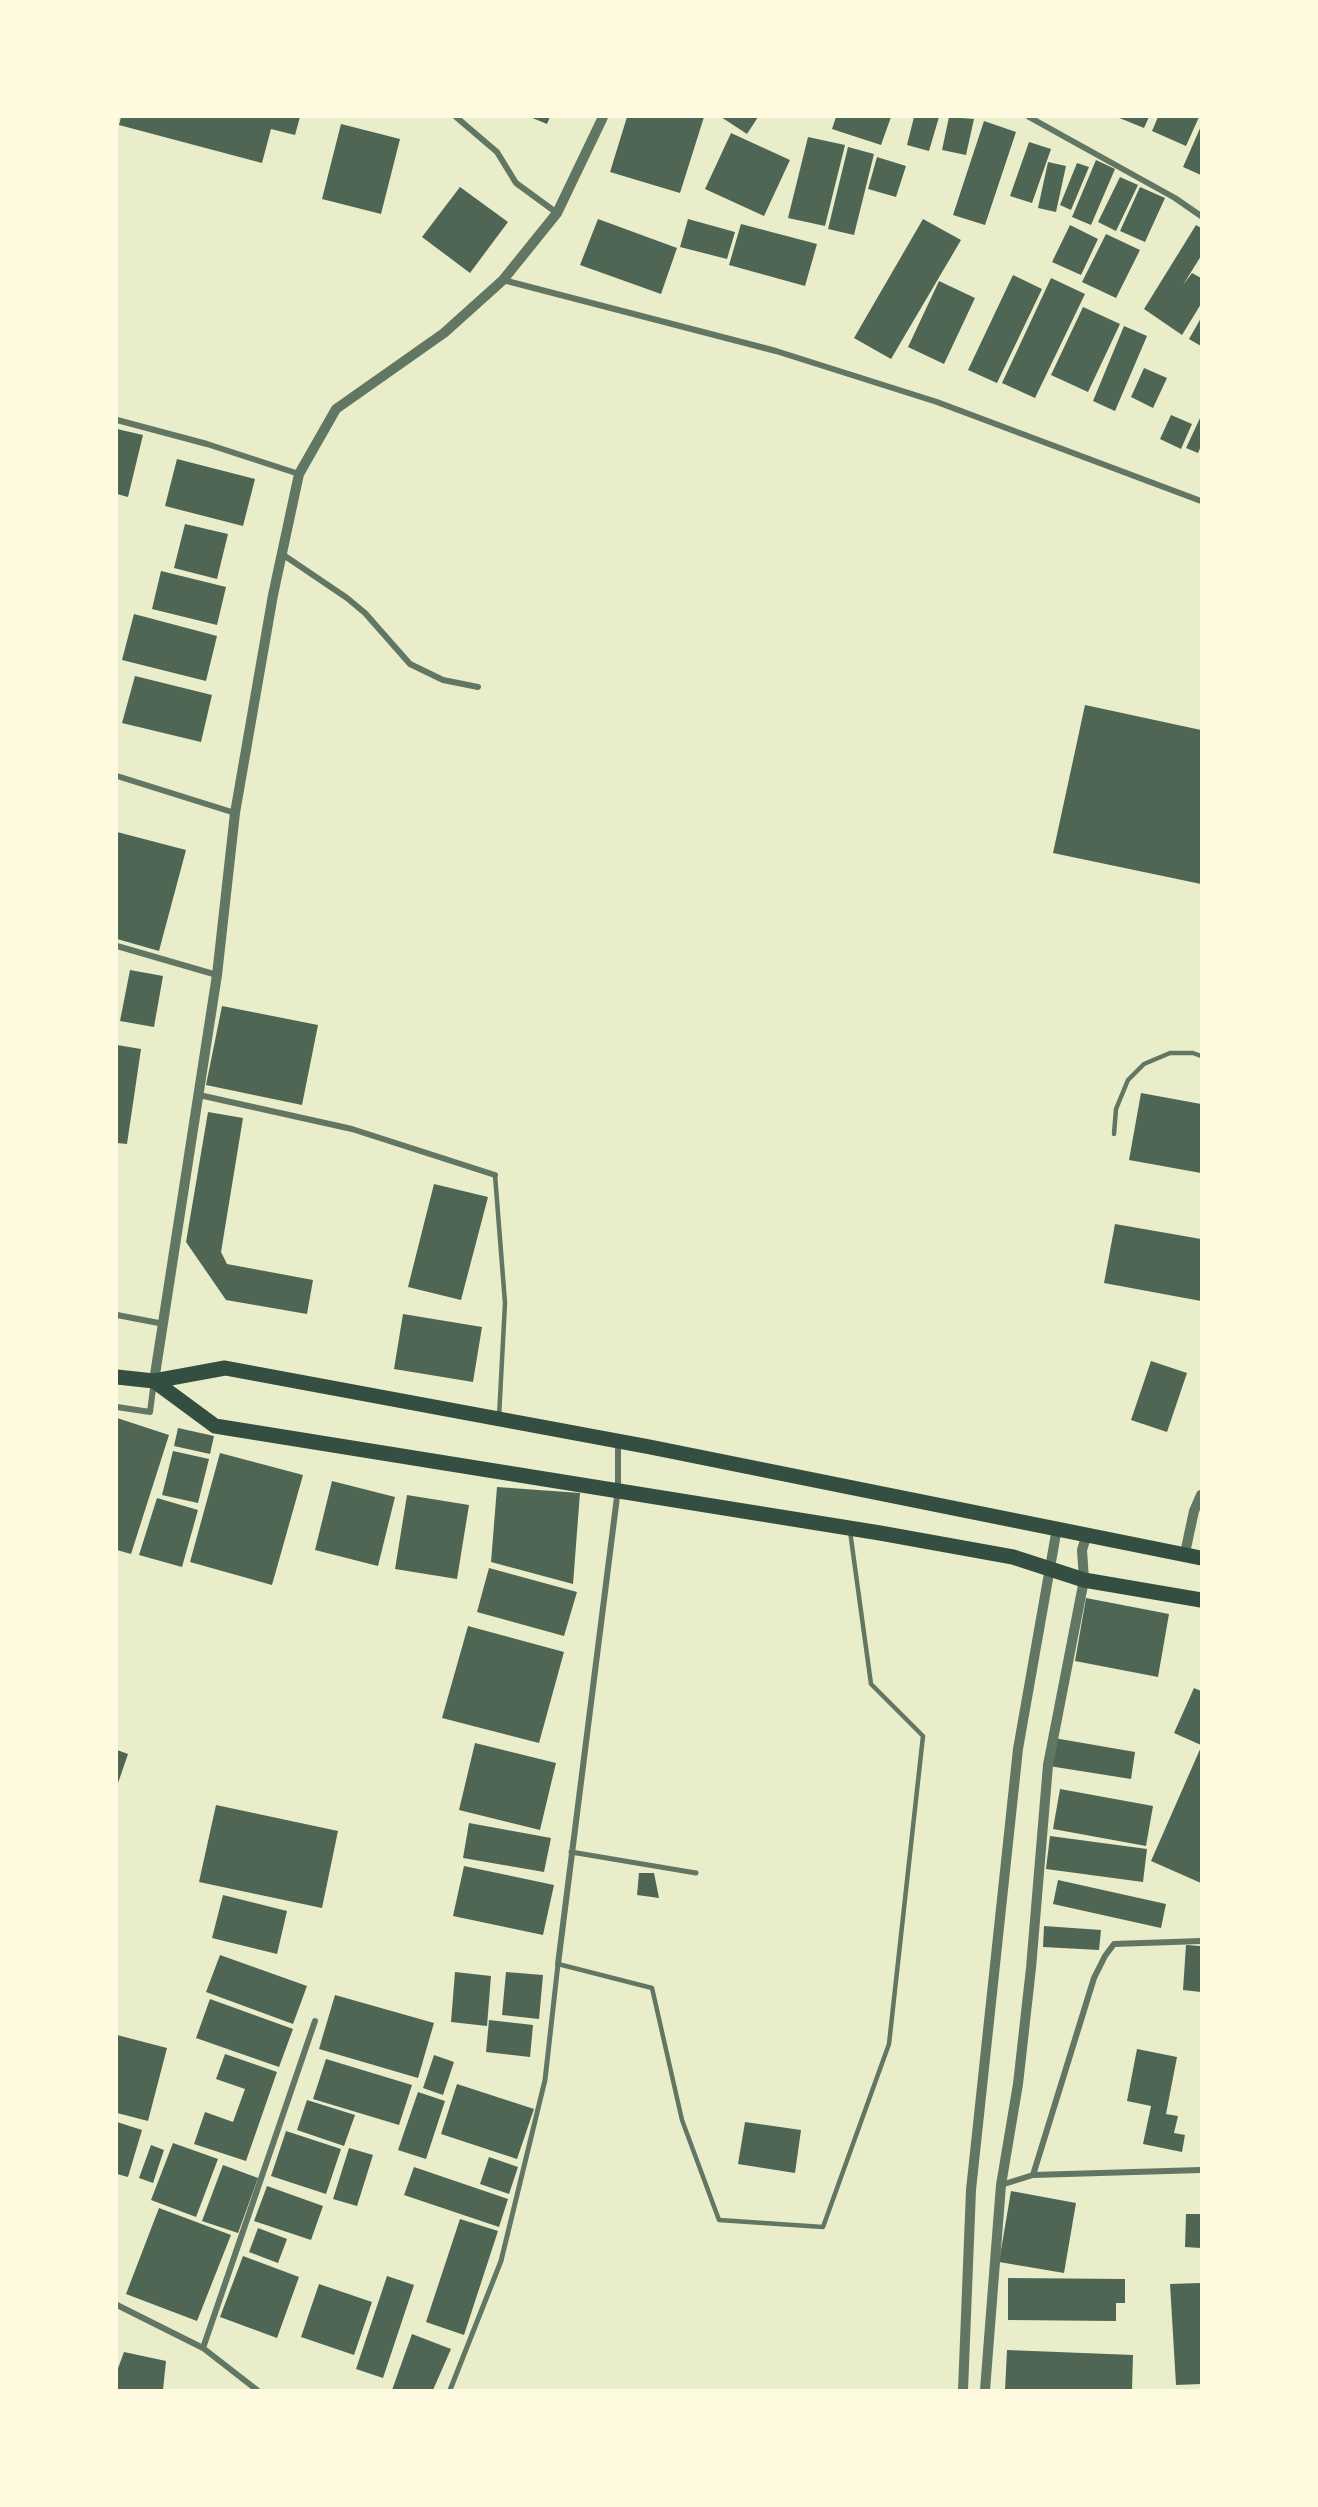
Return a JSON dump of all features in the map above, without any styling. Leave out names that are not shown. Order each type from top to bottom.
[{"type":"main road","points":[[117,1377],[154,1381],[225,1368],[618,1440],[1201,1558]]},
{"type":"main road","points":[[154,1381],[215,1426],[618,1489],[849,1528],[1013,1557],[1084,1580],[1201,1600]]},
{"type":"street","points":[[456,117],[497,152],[516,183],[557,213]]},
{"type":"street","points":[[117,1407],[150,1412],[217,975],[235,813],[282,554],[299,474],[336,409],[444,333],[503,280],[557,213],[603,117]]},
{"type":"street","points":[[1029,117],[1175,198],[1201,216]]},
{"type":"street","points":[[503,280],[776,351],[937,402],[1201,501]]},
{"type":"street","points":[[117,420],[207,444],[299,474]]},
{"type":"street","points":[[282,554],[347,598],[371,620],[410,664],[443,680],[478,687]]},
{"type":"street","points":[[117,776],[235,813]]},
{"type":"street","points":[[117,946],[217,975]]},
{"type":"street","points":[[199,1095],[352,1130],[495,1174]]},
{"type":"street","points":[[117,1315],[164,1324]]},
{"type":"street","points":[[450,2390],[501,2261],[545,2080],[571,1852],[618,1489],[618,1440]]},
{"type":"street","points":[[1185,1554],[1194,1511],[1201,1495]]},
{"type":"street","points":[[963,2390],[971,2190],[1018,1749],[1056,1528]]},
{"type":"street","points":[[985,2390],[1001,2185],[1018,2084],[1031,1968],[1048,1765],[1084,1580],[1082,1550],[1087,1534]]},
{"type":"street","points":[[571,1852],[696,1873]]},
{"type":"street","points":[[1033,2175],[1094,1978],[1105,1956],[1114,1944],[1201,1941]]},
{"type":"street","points":[[203,2348],[315,2020]]},
{"type":"street","points":[[1001,2185],[1033,2175],[1201,2170]]},
{"type":"street","points":[[117,2305],[203,2348],[257,2390]]},
{"type":"lane","points":[[1114,1134],[1116,1109],[1128,1080],[1144,1064],[1170,1053],[1193,1053],[1201,1056]]},
{"type":"lane","points":[[495,1174],[505,1303],[499,1419]]},
{"type":"lane","points":[[558,1964],[652,1988],[682,2120],[719,2220],[823,2227],[889,2044],[923,1736],[871,1684],[849,1528]]},
{"type":"building","points":[[121,117],[300,117],[295,135],[271,129],[262,163],[119,125]]},
{"type":"building","points":[[530,117],[550,117],[547,124]]},
{"type":"building","points":[[627,117],[704,117],[680,193],[610,172]]},
{"type":"building","points":[[721,117],[758,117],[747,134]]},
{"type":"building","points":[[836,117],[891,117],[881,145],[832,129]]},
{"type":"building","points":[[914,117],[939,117],[929,151],[907,145]]},
{"type":"building","points":[[949,117],[974,119],[966,155],[942,150]]},
{"type":"building","points":[[1117,117],[1149,117],[1144,128]]},
{"type":"building","points":[[1158,117],[1199,117],[1186,146],[1152,131]]},
{"type":"building","points":[[984,121],[1016,132],[985,225],[953,215]]},
{"type":"building","points":[[341,124],[400,139],[381,214],[322,199]]},
{"type":"building","points":[[1201,126],[1201,175],[1183,167]]},
{"type":"building","points":[[731,133],[790,160],[764,216],[705,189]]},
{"type":"building","points":[[808,137],[845,145],[825,226],[788,218]]},
{"type":"building","points":[[1029,142],[1051,149],[1032,203],[1010,196]]},
{"type":"building","points":[[848,147],[874,154],[854,235],[828,229]]},
{"type":"building","points":[[877,157],[906,166],[896,197],[868,189]]},
{"type":"building","points":[[1096,160],[1115,169],[1091,225],[1072,217]]},
{"type":"building","points":[[1048,162],[1066,166],[1056,212],[1038,208]]},
{"type":"building","points":[[1077,163],[1089,167],[1071,210],[1060,205]]},
{"type":"building","points":[[1120,177],[1138,185],[1116,231],[1098,222]]},
{"type":"building","points":[[460,187],[508,222],[470,273],[422,237]]},
{"type":"building","points":[[1140,187],[1165,198],[1145,242],[1120,231]]},
{"type":"building","points":[[598,219],[677,248],[661,294],[580,265]]},
{"type":"building","points":[[688,219],[735,232],[727,259],[680,247]]},
{"type":"building","points":[[923,219],[961,240],[891,359],[854,338]]},
{"type":"building","points":[[741,224],[817,244],[805,286],[729,265]]},
{"type":"building","points":[[1070,225],[1098,239],[1081,275],[1052,262]]},
{"type":"building","points":[[1196,225],[1201,228],[1201,256],[1183,285],[1192,273],[1201,278],[1201,304],[1182,335],[1144,309]]},
{"type":"building","points":[[1106,234],[1140,250],[1116,298],[1082,282]]},
{"type":"building","points":[[1013,275],[1042,289],[997,383],[968,370]]},
{"type":"building","points":[[1051,278],[1085,294],[1035,398],[1002,383]]},
{"type":"building","points":[[939,281],[975,298],[944,364],[908,347]]},
{"type":"building","points":[[1083,307],[1120,324],[1088,392],[1051,375]]},
{"type":"building","points":[[1201,318],[1201,346],[1189,339]]},
{"type":"building","points":[[1124,326],[1147,336],[1115,411],[1093,401]]},
{"type":"building","points":[[1144,368],[1167,378],[1153,408],[1131,397]]},
{"type":"building","points":[[1171,415],[1192,424],[1181,449],[1160,439]]},
{"type":"building","points":[[1201,416],[1201,446],[1198,453],[1186,448]]},
{"type":"building","points":[[117,429],[143,435],[128,497],[117,494]]},
{"type":"building","points":[[177,459],[255,479],[243,526],[165,506]]},
{"type":"building","points":[[185,524],[228,534],[217,579],[174,568]]},
{"type":"building","points":[[161,571],[226,587],[217,625],[152,609]]},
{"type":"building","points":[[134,614],[217,636],[206,681],[122,660]]},
{"type":"building","points":[[135,676],[212,695],[201,742],[122,723]]},
{"type":"building","points":[[1085,705],[1201,730],[1201,884],[1053,853]]},
{"type":"building","points":[[117,832],[186,850],[159,951],[117,939]]},
{"type":"building","points":[[130,970],[163,976],[154,1027],[120,1021]]},
{"type":"building","points":[[222,1006],[318,1025],[302,1105],[206,1085]]},
{"type":"building","points":[[117,1045],[141,1049],[127,1144],[117,1143]]},
{"type":"building","points":[[1141,1093],[1201,1104],[1201,1173],[1129,1160]]},
{"type":"building","points":[[208,1112],[243,1118],[221,1252],[227,1264],[313,1280],[307,1314],[226,1300],[186,1242]]},
{"type":"building","points":[[434,1184],[488,1197],[461,1300],[408,1287]]},
{"type":"building","points":[[1115,1224],[1201,1239],[1201,1301],[1104,1283]]},
{"type":"building","points":[[403,1314],[482,1327],[473,1382],[394,1369]]},
{"type":"building","points":[[1151,1361],[1187,1373],[1167,1432],[1131,1420]]},
{"type":"building","points":[[117,1418],[169,1435],[131,1554],[117,1550]]},
{"type":"building","points":[[178,1428],[214,1436],[210,1454],[174,1446]]},
{"type":"building","points":[[173,1451],[209,1459],[198,1503],[162,1495]]},
{"type":"building","points":[[220,1453],[303,1475],[272,1585],[190,1562]]},
{"type":"building","points":[[332,1481],[395,1497],[378,1566],[315,1550]]},
{"type":"building","points":[[497,1487],[580,1493],[573,1584],[491,1562]]},
{"type":"building","points":[[407,1495],[469,1505],[457,1579],[395,1569]]},
{"type":"building","points":[[157,1498],[198,1510],[182,1567],[139,1555]]},
{"type":"building","points":[[489,1568],[577,1592],[564,1636],[477,1612]]},
{"type":"building","points":[[1086,1598],[1169,1614],[1158,1677],[1075,1661]]},
{"type":"building","points":[[468,1626],[564,1652],[539,1743],[442,1718]]},
{"type":"building","points":[[1194,1688],[1201,1691],[1201,1745],[1174,1733]]},
{"type":"building","points":[[1054,1738],[1135,1752],[1131,1779],[1049,1766]]},
{"type":"building","points":[[475,1743],[556,1763],[540,1830],[459,1810]]},
{"type":"building","points":[[1201,1747],[1201,1883],[1151,1861]]},
{"type":"building","points":[[117,1750],[128,1754],[117,1786]]},
{"type":"building","points":[[1060,1789],[1153,1806],[1146,1846],[1053,1829]]},
{"type":"building","points":[[216,1805],[338,1831],[322,1908],[199,1882]]},
{"type":"building","points":[[469,1823],[551,1838],[544,1872],[463,1858]]},
{"type":"building","points":[[1050,1836],[1147,1849],[1143,1882],[1046,1869]]},
{"type":"building","points":[[464,1866],[554,1885],[543,1935],[453,1916]]},
{"type":"building","points":[[639,1873],[654,1873],[659,1898],[637,1895]]},
{"type":"building","points":[[1058,1880],[1166,1904],[1161,1928],[1053,1904]]},
{"type":"building","points":[[223,1895],[287,1911],[277,1954],[212,1938]]},
{"type":"building","points":[[1044,1926],[1101,1930],[1099,1950],[1043,1947]]},
{"type":"building","points":[[1186,1945],[1201,1946],[1201,1992],[1183,1990]]},
{"type":"building","points":[[220,1955],[307,1986],[293,2024],[206,1992]]},
{"type":"building","points":[[455,1972],[491,1976],[487,2026],[451,2022]]},
{"type":"building","points":[[506,1972],[543,1975],[539,2019],[502,2015]]},
{"type":"building","points":[[335,1995],[434,2023],[418,2078],[319,2049]]},
{"type":"building","points":[[210,1999],[293,2029],[279,2067],[196,2038]]},
{"type":"building","points":[[489,2020],[533,2025],[530,2057],[486,2052]]},
{"type":"building","points":[[117,2035],[167,2048],[148,2121],[117,2113]]},
{"type":"building","points":[[1137,2049],[1177,2057],[1166,2114],[1178,2116],[1174,2133],[1185,2135],[1182,2152],[1143,2144],[1151,2106],[1127,2101]]},
{"type":"building","points":[[225,2054],[277,2072],[246,2161],[194,2144],[205,2112],[233,2122],[245,2089],[216,2079]]},
{"type":"building","points":[[434,2055],[454,2062],[443,2095],[423,2088]]},
{"type":"building","points":[[326,2059],[412,2085],[399,2125],[313,2099]]},
{"type":"building","points":[[457,2084],[534,2109],[517,2159],[441,2134]]},
{"type":"building","points":[[418,2092],[445,2101],[426,2159],[398,2150]]},
{"type":"building","points":[[307,2100],[355,2115],[344,2146],[297,2130]]},
{"type":"building","points":[[117,2122],[142,2130],[128,2177],[117,2174]]},
{"type":"building","points":[[745,2122],[801,2130],[795,2173],[738,2164]]},
{"type":"building","points":[[286,2131],[341,2149],[326,2194],[271,2176]]},
{"type":"building","points":[[173,2143],[218,2159],[196,2217],[151,2200]]},
{"type":"building","points":[[151,2145],[164,2150],[153,2183],[139,2178]]},
{"type":"building","points":[[349,2148],[373,2155],[357,2206],[333,2199]]},
{"type":"building","points":[[489,2157],[518,2167],[509,2194],[480,2184]]},
{"type":"building","points":[[223,2165],[258,2178],[238,2233],[202,2221]]},
{"type":"building","points":[[414,2167],[508,2199],[499,2227],[404,2195]]},
{"type":"building","points":[[267,2186],[323,2206],[311,2240],[254,2221]]},
{"type":"building","points":[[1011,2191],[1076,2203],[1064,2273],[999,2262]]},
{"type":"building","points":[[159,2208],[231,2235],[197,2321],[126,2294]]},
{"type":"building","points":[[1186,2214],[1201,2214],[1201,2248],[1185,2247]]},
{"type":"building","points":[[460,2219],[498,2231],[464,2335],[426,2322]]},
{"type":"building","points":[[258,2228],[287,2239],[278,2263],[249,2252]]},
{"type":"building","points":[[243,2256],[299,2277],[277,2338],[220,2317]]},
{"type":"building","points":[[387,2276],[414,2285],[383,2378],[356,2369]]},
{"type":"building","points":[[1008,2278],[1125,2279],[1125,2303],[1116,2303],[1116,2321],[1008,2320]]},
{"type":"building","points":[[1201,2283],[1201,2384],[1176,2385],[1170,2284]]},
{"type":"building","points":[[319,2284],[372,2302],[354,2355],[301,2337]]},
{"type":"building","points":[[412,2334],[451,2349],[433,2390],[392,2390]]},
{"type":"building","points":[[1007,2350],[1133,2355],[1132,2390],[1005,2390]]},
{"type":"building","points":[[124,2352],[166,2361],[163,2390],[117,2390],[117,2371]]}]
